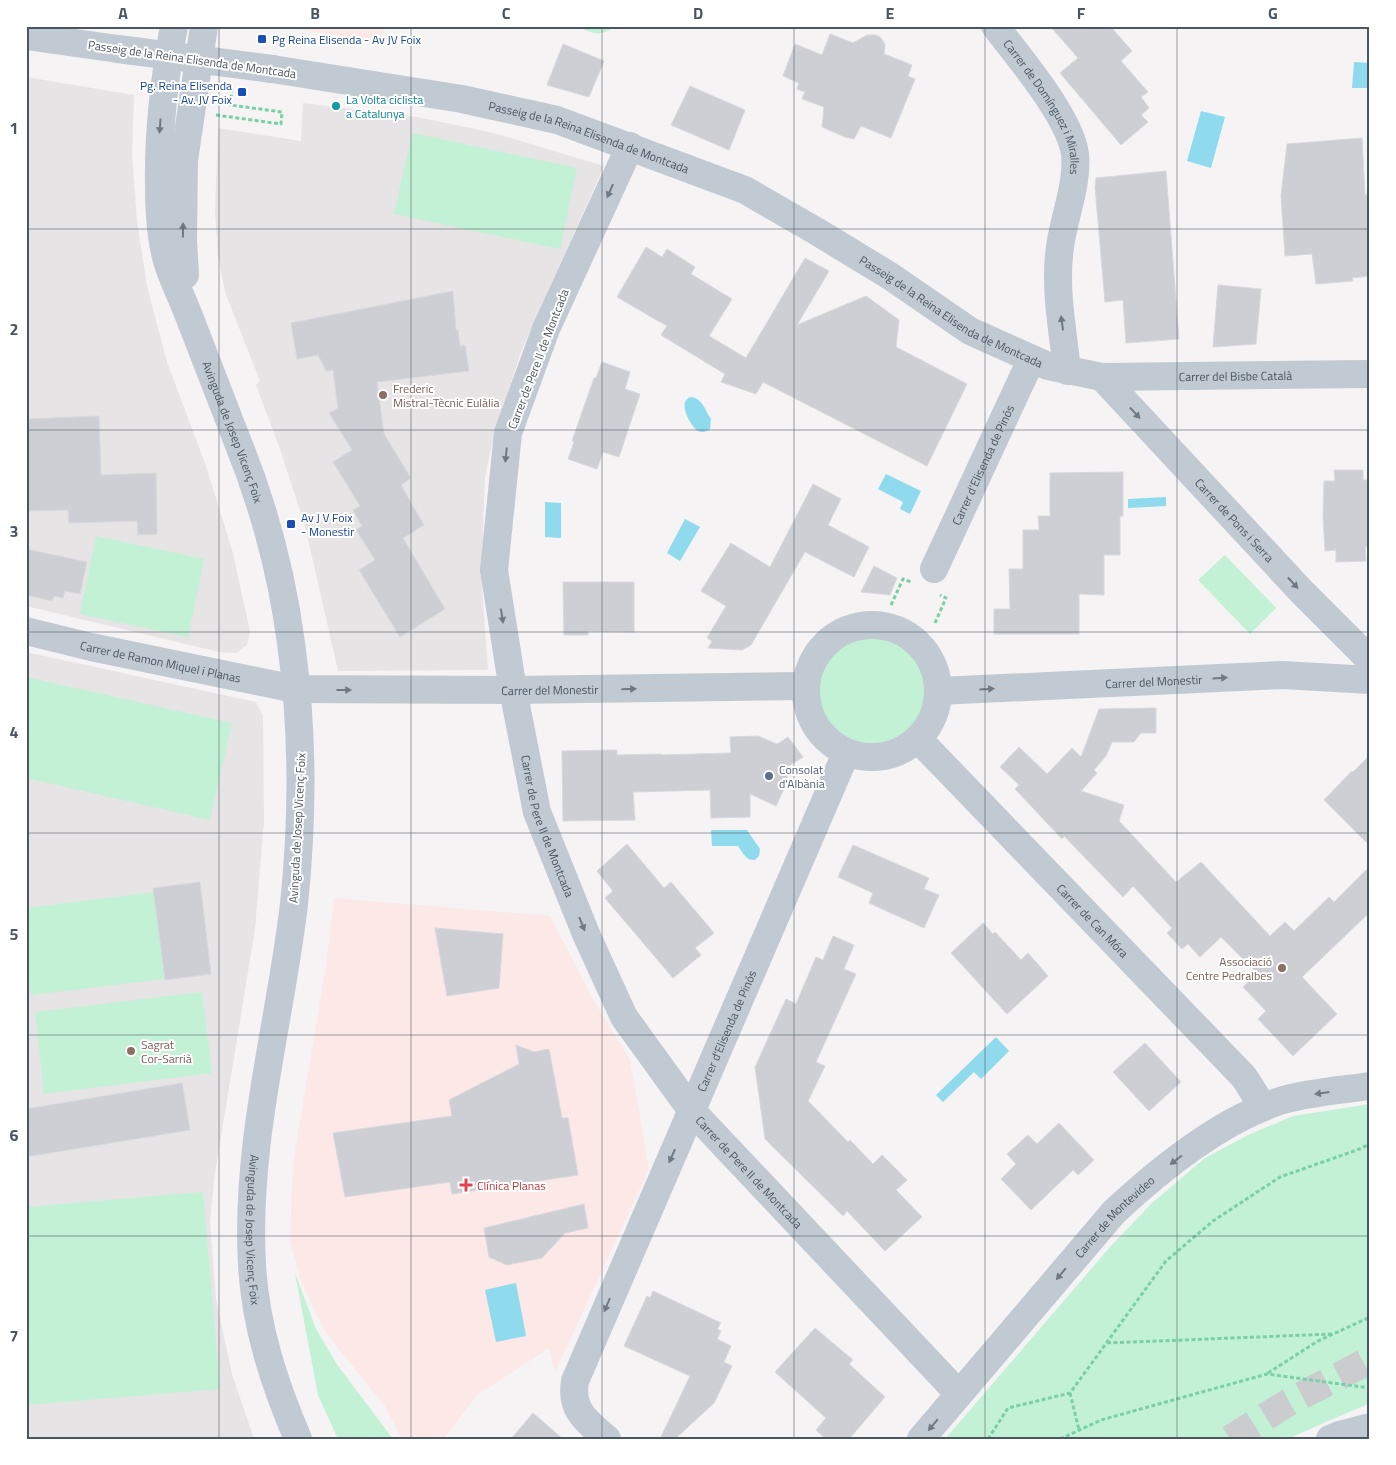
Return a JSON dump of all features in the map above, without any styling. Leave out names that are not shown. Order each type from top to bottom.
[{"type":"street","name":"Avinguda de Josep Vicenç Foix","points":[[174,26],[159,130],[159,216],[168,263],[238,442],[272,548],[291,644],[301,750],[299,839],[294,902],[283,982],[258,1124],[251,1195],[252,1266],[258,1313],[269,1363],[298,1439]]},
{"type":"street","name":"Avinguda de Josep Vicenç Foix","points":[[188,314],[183,240],[184,160],[204,26]]},
{"type":"street","name":"Carrer de Domínguez i Miralles","points":[[995,26],[1059,113],[1074,152],[1075,175],[1060,245],[1058,268],[1058,295],[1067,371]]},
{"type":"street","name":"Passeig de la Reina Elisenda de Montcada","points":[[26,36],[272,69],[462,99],[557,120],[744,190],[890,276],[970,331],[1031,360],[1067,371],[1102,377]]},
{"type":"street","name":"Carrer de Pere II de Montcada","points":[[630,146],[546,330],[508,433],[494,570],[513,690],[537,812],[586,934],[624,1017],[692,1111],[959,1394]]},
{"type":"street","name":"Carrer d'Elisenda de Pinós","points":[[928,582],[1031,360]]},
{"type":"street","name":"Carrer del Bisbe Català","points":[[1102,377],[1370,374]]},
{"type":"street","name":"Carrer de Pons i Serra","points":[[1102,377],[1302,592],[1370,660]]},
{"type":"street","points":[[870,624],[882,625],[901,631],[917,642],[930,659],[939,691],[937,706],[928,727],[918,739],[904,749],[890,755],[868,758],[846,752],[822,735],[812,720],[807,705],[806,686],[810,667],[818,652],[828,640],[850,628],[870,624]]},
{"type":"street","name":"Carrer de Ramon Miquel i Planas","points":[[26,631],[91,647],[295,689]]},
{"type":"street","name":"Carrer del Monestir","points":[[939,691],[1283,675],[1370,680]]},
{"type":"street","name":"Carrer del Monestir","points":[[295,689],[513,690],[806,686]]},
{"type":"street","name":"Carrer de Can Móra","points":[[918,739],[1244,1077],[1263,1107]]},
{"type":"street","name":"Carrer d'Elisenda de Pinós","points":[[607,1439],[581,1415],[577,1408],[573,1391],[575,1381],[846,752]]},
{"type":"street","name":"Carrer de Montevideo","points":[[921,1439],[1109,1218],[1142,1186],[1194,1147],[1235,1120],[1263,1107],[1309,1095],[1370,1086]]},
{"type":"street","points":[[1330,1439],[1340,1434],[1370,1427]]},
{"type":"path","name":"Passeig de la Reina Elisenda de Montcada","points":[[215,114],[280,124],[282,112],[230,105],[233,89]]},
{"type":"path","points":[[891,604],[903,579],[928,582],[946,598],[935,623]]},
{"type":"path","points":[[988,1439],[1008,1408],[1070,1393],[1166,1261],[1213,1221],[1280,1177],[1358,1150],[1370,1144]]},
{"type":"path","points":[[1060,1439],[1101,1420],[1267,1374],[1318,1341],[1370,1317]]},
{"type":"path","points":[[1106,1343],[1333,1334]]},
{"type":"path","points":[[1267,1374],[1370,1388]]},
{"type":"path","points":[[1070,1393],[1079,1430]]},
{"type":"shaded area","points":[[276,26],[386,26],[379,44],[345,36]]},
{"type":"shaded area","points":[[26,77],[134,95],[132,153],[137,221],[147,286],[167,362],[206,466],[233,553],[250,632],[247,645],[236,653],[219,652],[26,606]]},
{"type":"shaded area","name":"Frederic Mistral-Tècnic Eulàlia","points":[[303,103],[417,117],[494,133],[604,166],[520,354],[492,444],[485,477],[483,527],[482,588],[488,670],[338,671],[305,526],[280,449],[256,385],[260,381],[225,292],[218,255],[215,214],[218,128],[301,141]]},
{"type":"shaded area","name":"Sagrat Cor-Sarrià","points":[[26,652],[256,702],[263,715],[264,820],[255,929],[215,1173],[210,1222],[216,1299],[232,1374],[254,1439],[26,1439]]},
{"type":"shaded area","name":"Clínica Planas","points":[[334,898],[550,916],[594,1001],[630,1060],[649,1169],[555,1372],[549,1348],[476,1396],[444,1439],[402,1439],[385,1406],[326,1333],[302,1284],[290,1241],[293,1164],[326,966]]},
{"type":"green space","points":[[583,26],[615,26],[607,31],[595,33],[583,29]]},
{"type":"green space","points":[[412,133],[577,168],[560,249],[394,214]]},
{"type":"green space","points":[[96,536],[204,559],[188,637],[80,614]]},
{"type":"green space","points":[[1225,555],[1276,608],[1250,634],[1198,580]]},
{"type":"green space","points":[[872,635],[893,639],[910,651],[922,668],[926,689],[922,710],[910,727],[893,739],[872,743],[851,739],[834,727],[822,710],[818,689],[822,668],[834,651],[851,639]]},
{"type":"green space","points":[[26,677],[232,723],[210,820],[26,778]]},
{"type":"green space","points":[[154,892],[165,979],[31,995],[26,961],[26,908]]},
{"type":"green space","points":[[202,992],[212,1073],[44,1094],[35,1012]]},
{"type":"green space","points":[[1370,1104],[1370,1403],[1287,1439],[945,1439],[1111,1246],[1152,1203],[1205,1158],[1248,1135],[1293,1116]]},
{"type":"green space","points":[[203,1192],[220,1389],[26,1405],[26,1207]]},
{"type":"green space","points":[[295,1273],[316,1329],[338,1366],[393,1439],[338,1439],[318,1395]]},
{"type":"water","points":[[1354,62],[1370,63],[1370,88],[1352,88]]},
{"type":"water","points":[[1201,111],[1225,117],[1211,168],[1187,161]]},
{"type":"water","points":[[691,397],[701,402],[711,419],[710,429],[707,431],[702,432],[695,429],[686,414],[685,403]]},
{"type":"water","points":[[886,474],[921,491],[910,514],[900,509],[903,502],[878,489]]},
{"type":"water","points":[[1166,497],[1166,506],[1128,508],[1128,499]]},
{"type":"water","points":[[545,502],[561,503],[561,538],[545,537]]},
{"type":"water","points":[[685,519],[700,527],[680,561],[667,553]]},
{"type":"water","points":[[711,830],[747,830],[760,849],[759,856],[755,860],[749,859],[738,846],[712,846]]},
{"type":"water","points":[[996,1037],[1009,1051],[981,1079],[974,1072],[943,1102],[936,1095]]},
{"type":"water","points":[[516,1283],[526,1336],[496,1342],[485,1290]]},
{"type":"building","points":[[1050,26],[1110,26],[1132,51],[1121,61],[1148,92],[1141,97],[1149,108],[1141,115],[1148,122],[1121,145],[1060,73],[1078,58]]},
{"type":"building","points":[[830,34],[853,43],[867,35],[876,35],[885,44],[884,54],[912,65],[908,76],[915,79],[891,138],[861,126],[854,139],[822,127],[824,107],[802,99],[805,92],[797,89],[799,83],[783,76],[795,44],[822,55]]},
{"type":"building","points":[[563,44],[604,61],[589,97],[547,85]]},
{"type":"building","points":[[690,86],[745,110],[729,150],[671,125]]},
{"type":"building","points":[[1362,138],[1365,195],[1370,194],[1370,276],[1352,278],[1353,281],[1316,284],[1312,254],[1285,256],[1281,196],[1287,144]]},
{"type":"building","points":[[1166,171],[1179,339],[1126,343],[1123,300],[1105,302],[1095,187],[1096,178]]},
{"type":"building","points":[[646,247],[662,257],[667,249],[695,267],[691,274],[732,299],[709,336],[746,358],[805,258],[829,271],[797,325],[866,296],[899,320],[896,347],[967,384],[927,466],[763,382],[756,394],[721,382],[725,374],[661,335],[667,326],[617,297]]},
{"type":"building","points":[[1218,285],[1261,289],[1256,344],[1213,347]]},
{"type":"building","points":[[453,291],[456,330],[458,330],[460,346],[465,345],[469,371],[377,382],[384,434],[411,478],[401,485],[424,525],[403,538],[445,609],[400,637],[359,570],[375,560],[356,530],[362,526],[353,510],[360,506],[333,462],[352,450],[329,413],[338,408],[333,370],[326,371],[318,355],[297,359],[291,323]]},
{"type":"building","points":[[602,362],[630,372],[625,389],[640,394],[619,457],[603,452],[597,469],[568,459],[574,442],[572,441],[594,378],[596,378]]},
{"type":"building","points":[[99,416],[101,475],[156,473],[157,534],[138,535],[137,521],[69,523],[68,510],[26,511],[26,419]]},
{"type":"building","points":[[1334,470],[1363,470],[1363,480],[1370,480],[1370,546],[1365,547],[1366,561],[1336,562],[1336,550],[1325,551],[1324,481],[1335,481]]},
{"type":"building","points":[[1123,472],[1123,516],[1120,516],[1120,555],[1104,555],[1104,595],[1079,594],[1079,634],[994,634],[994,609],[1010,609],[1009,569],[1023,569],[1023,530],[1039,530],[1038,516],[1050,516],[1050,473]]},
{"type":"building","points":[[813,484],[841,499],[828,525],[869,547],[854,577],[805,552],[751,645],[742,650],[708,648],[712,641],[707,638],[726,606],[701,591],[731,543],[770,567]]},
{"type":"building","points":[[26,549],[87,562],[80,594],[65,591],[63,598],[54,596],[52,601],[26,595]]},
{"type":"building","points":[[874,566],[897,578],[890,595],[861,592]]},
{"type":"building","points":[[563,582],[634,582],[634,632],[588,631],[588,635],[564,635]]},
{"type":"building","points":[[1156,708],[1156,733],[1141,733],[1134,742],[1112,742],[1106,756],[1094,770],[1097,773],[1081,791],[1124,805],[1119,821],[1176,882],[1201,862],[1270,936],[1285,922],[1294,931],[1329,897],[1334,902],[1370,866],[1370,912],[1302,977],[1337,1014],[1293,1056],[1258,1019],[1266,1011],[1243,987],[1257,973],[1221,937],[1200,957],[1188,944],[1182,949],[1167,933],[1172,928],[1133,886],[1123,897],[1064,836],[1062,839],[1015,789],[1019,785],[1000,767],[1019,747],[1047,774],[1072,748],[1081,757],[1099,709]]},
{"type":"building","points":[[758,736],[777,744],[788,737],[803,757],[787,767],[787,783],[776,806],[750,794],[750,817],[711,818],[710,790],[633,792],[635,820],[563,821],[562,751],[617,750],[617,755],[731,753],[730,737]]},
{"type":"building","points":[[1370,755],[1370,846],[1324,800]]},
{"type":"building","points":[[627,844],[664,888],[671,882],[714,933],[695,948],[701,955],[673,978],[605,898],[613,891],[597,871]]},
{"type":"building","points":[[853,845],[929,878],[924,889],[939,895],[924,928],[869,903],[873,893],[838,877]]},
{"type":"building","points":[[200,882],[211,974],[165,980],[153,888]]},
{"type":"building","points":[[983,923],[993,934],[995,932],[1021,960],[1028,953],[1048,976],[1007,1014],[951,953]]},
{"type":"building","points":[[435,928],[503,934],[499,988],[447,996]]},
{"type":"building","points":[[833,936],[854,945],[844,969],[856,974],[816,1062],[825,1066],[808,1101],[848,1142],[850,1140],[873,1164],[882,1155],[907,1180],[896,1190],[922,1217],[885,1251],[847,1211],[843,1216],[765,1139],[755,1067],[786,999],[796,1004],[816,957],[823,960]]},
{"type":"building","points":[[1145,1043],[1181,1082],[1149,1111],[1113,1072]]},
{"type":"building","points":[[516,1045],[534,1052],[549,1049],[562,1118],[568,1118],[578,1175],[452,1194],[450,1182],[345,1197],[333,1133],[452,1116],[449,1100],[519,1064]]},
{"type":"building","points":[[182,1083],[190,1130],[26,1157],[26,1109]]},
{"type":"building","points":[[1059,1123],[1094,1160],[1078,1175],[1073,1170],[1031,1210],[1001,1179],[1016,1164],[1007,1154],[1028,1135],[1037,1144]]},
{"type":"building","points":[[584,1204],[588,1228],[565,1233],[542,1258],[507,1265],[489,1257],[484,1228]]},
{"type":"building","points":[[653,1291],[721,1323],[717,1329],[721,1331],[717,1339],[731,1346],[724,1362],[732,1366],[714,1403],[675,1439],[660,1439],[690,1376],[624,1346],[647,1296],[650,1298]]},
{"type":"building","points":[[815,1328],[853,1360],[849,1364],[885,1397],[849,1439],[826,1439],[816,1430],[826,1418],[775,1372]]},
{"type":"building","points":[[533,1413],[563,1439],[511,1439]]},
{"type":"tunnel","points":[[1230,1439],[1289,1402],[1370,1360]]},
{"type":"place","name":"Pg Reina Elisenda - Av JV Foix","points":[[262,39]]},
{"type":"place","name":"Pg. Reina Elisenda - Av. JV Foix","points":[[242,92]]},
{"type":"place","name":"La Volta ciclista a Catalunya","points":[[336,106]]},
{"type":"place","name":"Frederic Mistral-Tècnic Eulàlia","points":[[383,395]]},
{"type":"place","name":"Av J V Foix - Monestir","points":[[291,524]]},
{"type":"place","name":"Consolat d'Albània","points":[[769,776]]},
{"type":"place","name":"Associació Centre Pedralbes","points":[[1282,968]]},
{"type":"place","name":"Sagrat Cor-Sarrià","points":[[131,1051]]},
{"type":"place","name":"Clínica Planas","points":[[466,1185]]}]
